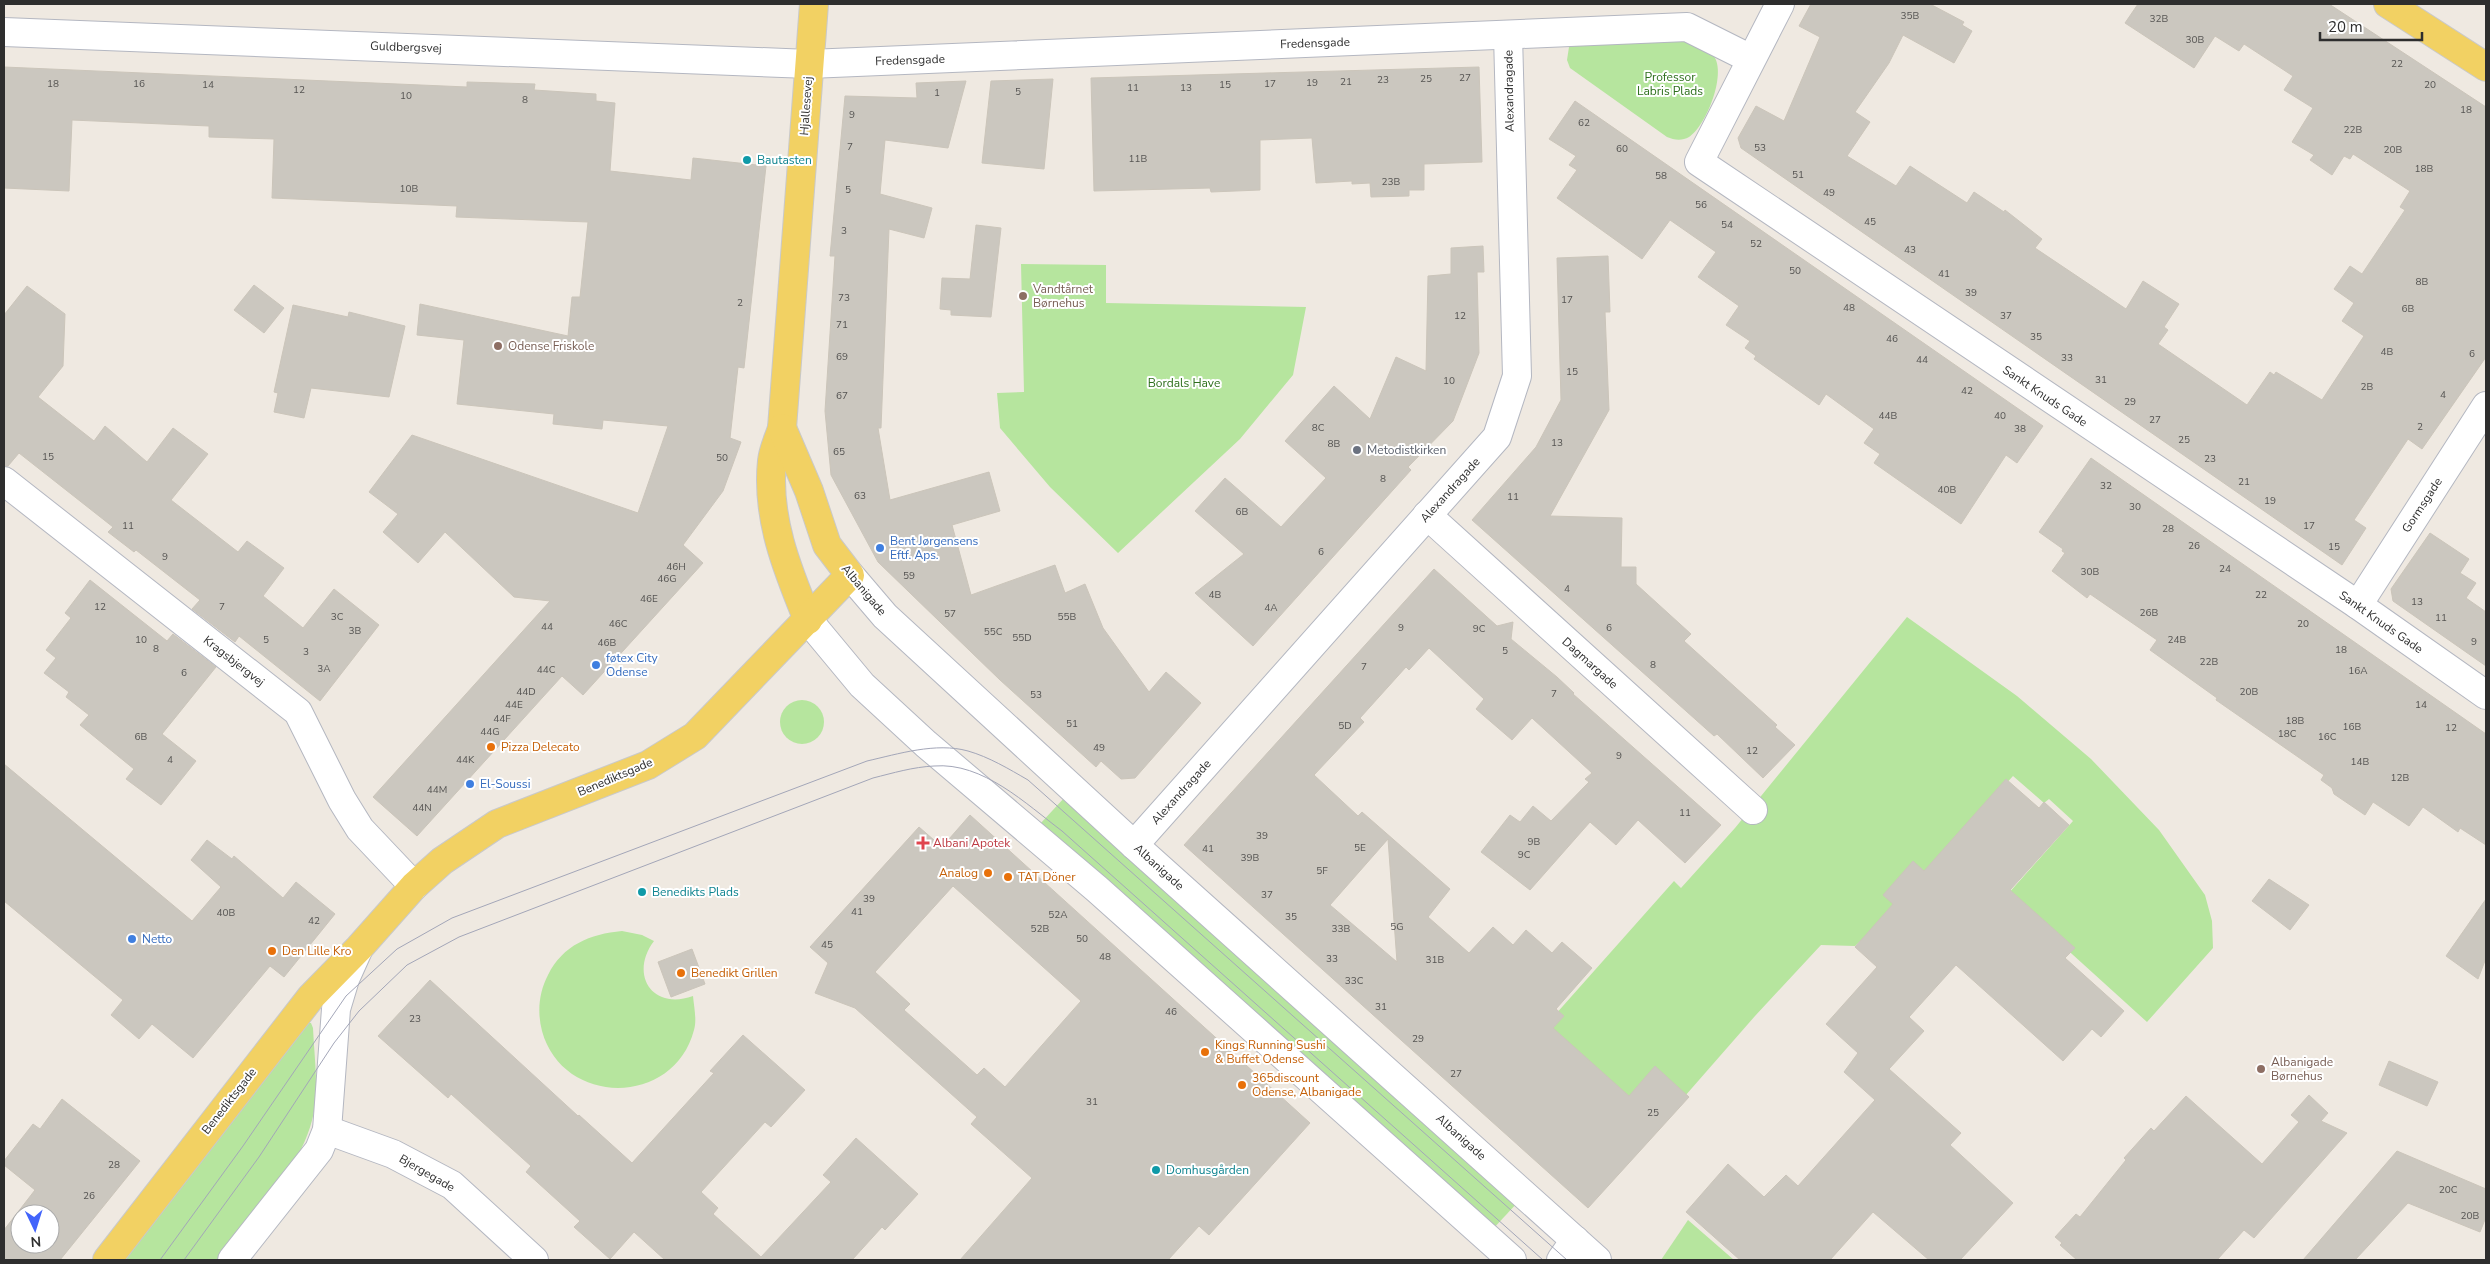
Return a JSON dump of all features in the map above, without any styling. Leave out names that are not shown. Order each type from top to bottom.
[{"type":"main road","name":"Hjallesevej","points":[[795,269],[814,4]]},
{"type":"main road","points":[[2388,4],[2486,67]]},
{"type":"main road","name":"Albanigade","points":[[795,269],[782,428],[772,460],[773,511],[784,562],[808,620]]},
{"type":"main road","name":"Albanigade","points":[[782,428],[809,491],[827,545],[850,575]]},
{"type":"main road","name":"Benediktsgade","points":[[106,1260],[311,996],[359,948],[414,886],[442,861],[497,824],[648,765],[695,736],[850,575]]},
{"type":"street","points":[[1750,59],[1780,4]]},
{"type":"street","name":"Fredensgade","points":[[809,64],[1687,27],[1750,59]]},
{"type":"street","name":"Guldbergsvej","points":[[4,32],[809,64]]},
{"type":"street","name":"Alexandragade","points":[[1134,845],[1497,438],[1517,376],[1508,35]]},
{"type":"street","name":"Sankt Knuds Gade","points":[[1750,59],[1699,162],[2358,605],[2486,695]]},
{"type":"street","name":"Gormsgade","points":[[2358,605],[2486,406]]},
{"type":"street","name":"Kragsbjergvej","points":[[4,481],[298,712],[342,800],[360,829],[414,886]]},
{"type":"street","name":"Dagmargade","points":[[1427,515],[1753,810]]},
{"type":"street","name":"Albanigade","points":[[850,575],[884,616],[1134,845],[1568,1250],[1597,1260]]},
{"type":"street","name":"Albanigade","points":[[808,620],[862,685],[926,744],[1097,889],[1512,1260]]},
{"type":"street","name":"Benediktsgade","points":[[232,1260],[319,1150],[327,1130],[336,1009],[344,979],[359,948]]},
{"type":"street","name":"Bjergegade","points":[[327,1130],[393,1154],[452,1185],[534,1260]]},
{"type":"green space","name":"Professor Labris Plads","points":[[1680,40],[1709,51],[1717,62],[1718,72],[1717,85],[1708,111],[1696,131],[1684,139],[1667,137],[1570,68],[1567,60],[1569,47],[1575,44]]},
{"type":"green space","name":"Bordals Have","points":[[1021,264],[1106,265],[1106,303],[1306,307],[1293,375],[1240,439],[1118,553],[1050,487],[1000,428],[997,393],[1024,392]]},
{"type":"green space","points":[[1907,617],[2017,696],[2091,759],[2159,830],[2205,895],[2212,921],[2213,948],[2147,1022],[2007,895],[2073,821],[2049,799],[2044,803],[2013,776],[1872,931],[1855,946],[1821,945],[1755,1016],[1594,1200],[1475,1105],[1674,881],[1681,888],[1735,828]]},
{"type":"green space","points":[[802,700],[814,704],[820,710],[824,722],[820,734],[814,740],[802,744],[790,740],[784,734],[780,722],[784,710],[790,704]]},
{"type":"green space","points":[[1065,797],[1518,1202],[1492,1230],[1040,824]]},
{"type":"green space","points":[[622,931],[642,935],[654,941],[647,953],[644,966],[645,977],[649,986],[656,994],[666,998],[679,999],[693,996],[695,1022],[694,1030],[683,1055],[665,1073],[643,1084],[618,1088],[594,1084],[572,1074],[554,1056],[542,1031],[539,1009],[545,982],[561,956],[588,938]]},
{"type":"green space","points":[[307,1023],[311,1023],[313,1028],[316,1077],[315,1105],[302,1147],[278,1187],[219,1260],[123,1260]]},
{"type":"green space","points":[[1688,1220],[1734,1260],[1661,1260]]},
{"type":"building","points":[[1811,4],[1930,4],[1964,22],[1962,25],[1972,31],[1954,63],[1903,35],[1889,63],[1855,112],[1870,122],[1847,156],[1896,186],[1910,166],[1967,203],[1974,192],[2004,212],[2005,210],[2042,239],[2035,248],[2126,309],[2143,281],[2179,304],[2164,327],[2168,330],[2158,344],[2247,405],[2270,372],[2274,375],[2276,372],[2322,400],[2364,336],[2342,321],[2354,303],[2334,289],[2350,266],[2362,274],[2405,210],[2400,207],[2410,191],[2353,154],[2350,159],[2344,156],[2332,175],[2310,160],[2314,155],[2292,142],[2313,108],[2284,90],[2293,76],[2244,44],[2239,51],[2215,36],[2194,68],[2125,23],[2138,4],[2329,4],[2486,107],[2486,357],[2422,449],[2408,439],[2354,520],[2366,528],[2342,565],[1741,148],[1738,138],[1756,106],[1784,121],[1820,37],[1799,26]]},
{"type":"building","points":[[4,67],[467,87],[467,82],[535,84],[534,90],[596,94],[596,101],[615,103],[610,171],[691,180],[693,158],[766,166],[744,368],[738,367],[730,438],[741,442],[723,491],[683,545],[703,563],[583,695],[562,676],[417,836],[373,797],[550,601],[514,597],[445,532],[418,563],[383,532],[398,514],[369,492],[412,435],[638,513],[668,426],[603,420],[602,429],[553,424],[554,414],[457,404],[464,340],[417,335],[420,304],[568,336],[572,297],[580,297],[588,222],[456,217],[457,206],[272,198],[274,139],[209,137],[209,126],[72,120],[69,191],[4,188]]},
{"type":"building","points":[[1479,67],[1482,162],[1424,164],[1424,190],[1409,190],[1409,196],[1371,197],[1370,183],[1352,184],[1352,181],[1316,183],[1312,138],[1260,140],[1260,190],[1211,192],[1210,188],[1094,191],[1091,78]]},
{"type":"building","points":[[1053,79],[1044,169],[982,163],[991,81]]},
{"type":"building","points":[[966,81],[948,148],[885,140],[880,194],[932,208],[924,238],[889,229],[881,428],[878,428],[890,500],[989,472],[1000,511],[952,525],[971,595],[1055,565],[1065,593],[1085,584],[1103,628],[1149,692],[1166,672],[1201,703],[1135,778],[1121,779],[1101,761],[1096,767],[1000,680],[878,562],[831,475],[825,411],[835,256],[830,256],[845,96],[917,98],[916,83]]},
{"type":"building","points":[[1575,101],[2043,426],[2017,463],[2006,455],[1961,524],[1874,463],[1880,454],[1864,443],[1874,429],[1826,394],[1819,405],[1754,359],[1756,356],[1745,348],[1750,341],[1726,325],[1739,306],[1698,277],[1716,252],[1670,220],[1642,259],[1557,198],[1577,170],[1569,165],[1576,156],[1549,139]]},
{"type":"building","points":[[976,225],[1001,228],[991,317],[951,315],[951,310],[940,309],[942,278],[970,279]]},
{"type":"building","points":[[1483,246],[1484,272],[1477,272],[1479,353],[1453,421],[1408,467],[1411,470],[1253,646],[1195,593],[1244,554],[1195,511],[1225,478],[1281,527],[1326,478],[1285,441],[1334,386],[1370,419],[1396,357],[1426,371],[1428,276],[1451,274],[1451,248]]},
{"type":"building","points":[[1608,256],[1610,312],[1605,312],[1609,410],[1550,516],[1622,518],[1621,567],[1636,567],[1636,584],[1691,634],[1684,641],[1777,725],[1775,727],[1795,745],[1763,778],[1717,734],[1714,736],[1472,520],[1536,447],[1561,400],[1557,258]]},
{"type":"building","points":[[254,285],[284,308],[264,333],[234,310]]},
{"type":"building","points":[[27,286],[65,314],[63,366],[38,397],[94,441],[105,426],[147,462],[173,428],[208,454],[171,500],[238,552],[247,541],[284,568],[263,596],[303,628],[334,589],[379,625],[320,701],[239,636],[235,642],[192,609],[200,600],[136,550],[134,552],[108,532],[113,527],[19,453],[8,466],[4,466],[4,315]]},
{"type":"building","points":[[293,305],[348,317],[349,312],[405,326],[389,397],[311,388],[304,418],[274,412],[278,393],[274,392]]},
{"type":"building","points":[[2091,458],[2486,734],[2486,845],[2460,828],[2458,832],[2423,807],[2409,826],[2373,802],[2365,815],[2334,794],[2332,788],[2321,780],[2324,775],[2216,700],[2217,698],[2150,650],[2157,640],[2090,594],[2087,598],[2052,571],[2065,553],[2062,551],[2063,549],[2039,532]]},
{"type":"building","points":[[2430,533],[2469,559],[2460,573],[2476,583],[2466,598],[2486,612],[2486,666],[2393,601],[2391,589]]},
{"type":"building","points":[[1434,569],[1497,626],[1513,622],[1511,639],[1557,677],[1573,694],[1721,825],[1685,863],[1638,820],[1616,845],[1590,822],[1530,890],[1481,852],[1510,815],[1520,822],[1533,806],[1551,821],[1589,782],[1585,779],[1592,773],[1532,718],[1512,740],[1476,709],[1484,699],[1429,648],[1409,670],[1406,667],[1360,718],[1364,722],[1314,775],[1358,816],[1362,812],[1450,889],[1428,917],[1469,953],[1493,927],[1513,945],[1526,930],[1552,953],[1562,942],[1592,968],[1556,1009],[1564,1016],[1553,1028],[1629,1096],[1655,1066],[1689,1097],[1588,1208],[1184,845]],"holes":[[[1388,839],[1397,962],[1330,905]]]},
{"type":"building","points":[[90,580],[167,641],[173,634],[216,667],[162,734],[196,761],[161,805],[126,779],[134,769],[80,725],[89,715],[66,697],[69,692],[44,673],[56,658],[46,650],[71,618],[65,613]]},
{"type":"building","name":"Netto","points":[[4,764],[192,921],[221,887],[191,860],[207,840],[232,859],[234,856],[283,898],[296,882],[335,914],[284,977],[270,966],[193,1058],[152,1024],[139,1039],[111,1015],[123,1000],[4,901]]},
{"type":"building","points":[[2006,779],[2039,808],[2044,802],[2069,825],[2010,890],[2075,948],[2065,958],[2124,1011],[2101,1037],[2092,1029],[2063,1061],[1956,965],[1909,1017],[1924,1031],[1889,1069],[1961,1133],[1950,1145],[2013,1203],[1960,1260],[1929,1260],[1873,1212],[1830,1260],[1740,1260],[1686,1212],[1728,1164],[1764,1197],[1786,1175],[1798,1186],[1875,1100],[1844,1072],[1858,1053],[1826,1024],[1877,967],[1855,947],[1893,904],[1883,895],[1913,861],[1924,871]]},
{"type":"building","points":[[970,815],[1310,1123],[1209,1235],[1199,1226],[1168,1260],[960,1260],[1032,1178],[971,1124],[977,1117],[855,1008],[815,993],[828,963],[810,947],[919,827],[942,847]],"holes":[[[953,886],[1081,1001],[1005,1087],[984,1068],[977,1075],[904,1010],[910,1004],[875,972]]]},
{"type":"building","points":[[2269,879],[2309,905],[2290,930],[2252,901]]},
{"type":"building","points":[[2486,899],[2486,958],[2478,979],[2446,956]]},
{"type":"building","name":"Benedikt Grillen","points":[[692,949],[705,984],[671,997],[658,962]]},
{"type":"building","points":[[430,980],[632,1163],[714,1073],[710,1071],[743,1035],[805,1090],[771,1127],[765,1122],[701,1192],[718,1208],[713,1214],[761,1257],[831,1182],[823,1175],[856,1138],[918,1194],[885,1230],[882,1227],[852,1260],[665,1260],[634,1232],[610,1259],[574,1227],[580,1221],[526,1172],[531,1166],[451,1094],[448,1098],[378,1036]]},
{"type":"building","points":[[2389,1061],[2438,1082],[2427,1106],[2379,1085]]},
{"type":"building","points":[[2309,1095],[2328,1113],[2321,1121],[2347,1133],[2254,1238],[2244,1230],[2217,1260],[2077,1260],[2060,1245],[2062,1243],[2055,1237],[2076,1214],[2080,1217],[2126,1160],[2124,1158],[2151,1128],[2154,1131],[2186,1096],[2262,1164],[2299,1122],[2291,1115]]},
{"type":"building","points":[[62,1099],[140,1161],[60,1260],[4,1260],[4,1230],[10,1222],[10,1254],[60,1254],[60,1204],[24,1204],[35,1190],[4,1165],[4,1161],[33,1124],[40,1129]]},
{"type":"building","points":[[2397,1151],[2486,1189],[2486,1217],[2480,1232],[2408,1203],[2355,1260],[2303,1260]]},
{"type":"tram line","points":[[160,1260],[243,1146],[346,996],[397,949],[452,918],[867,761],[930,748],[968,751],[999,764],[1028,780],[1567,1260]]},
{"type":"tram line","points":[[184,1260],[259,1157],[334,1043],[359,1011],[407,965],[459,937],[873,778],[934,766],[970,771],[987,778],[1019,798],[1062,831],[1543,1260]]},
{"type":"place","name":"Bautasten","points":[[747,160]]},
{"type":"place","name":"Vandtårnet Børnehus","points":[[1023,296]]},
{"type":"place","name":"Odense Friskole","points":[[498,346]]},
{"type":"place","name":"Metodistkirken","points":[[1357,450]]},
{"type":"place","name":"Bent Jørgensens Eftf. Aps.","points":[[880,548]]},
{"type":"place","name":"føtex City Odense","points":[[596,665]]},
{"type":"place","name":"Pizza Delecato","points":[[491,747]]},
{"type":"place","name":"El-Soussi","points":[[470,784]]},
{"type":"place","name":"Albani Apotek","points":[[923,843]]},
{"type":"place","name":"Analog","points":[[988,873]]},
{"type":"place","name":"TAT Döner","points":[[1008,877]]},
{"type":"place","name":"Benedikts Plads","points":[[642,892]]},
{"type":"place","name":"Netto","points":[[132,939]]},
{"type":"place","name":"Den Lille Kro","points":[[272,951]]},
{"type":"place","name":"Benedikt Grillen","points":[[681,973]]},
{"type":"place","name":"Kings Running Sushi & Buffet Odense","points":[[1205,1052]]},
{"type":"place","name":"Albanigade Børnehus","points":[[2261,1069]]},
{"type":"place","name":"365discount Odense, Albanigade","points":[[1242,1085]]},
{"type":"place","name":"Domhusgården","points":[[1156,1170]]}]
